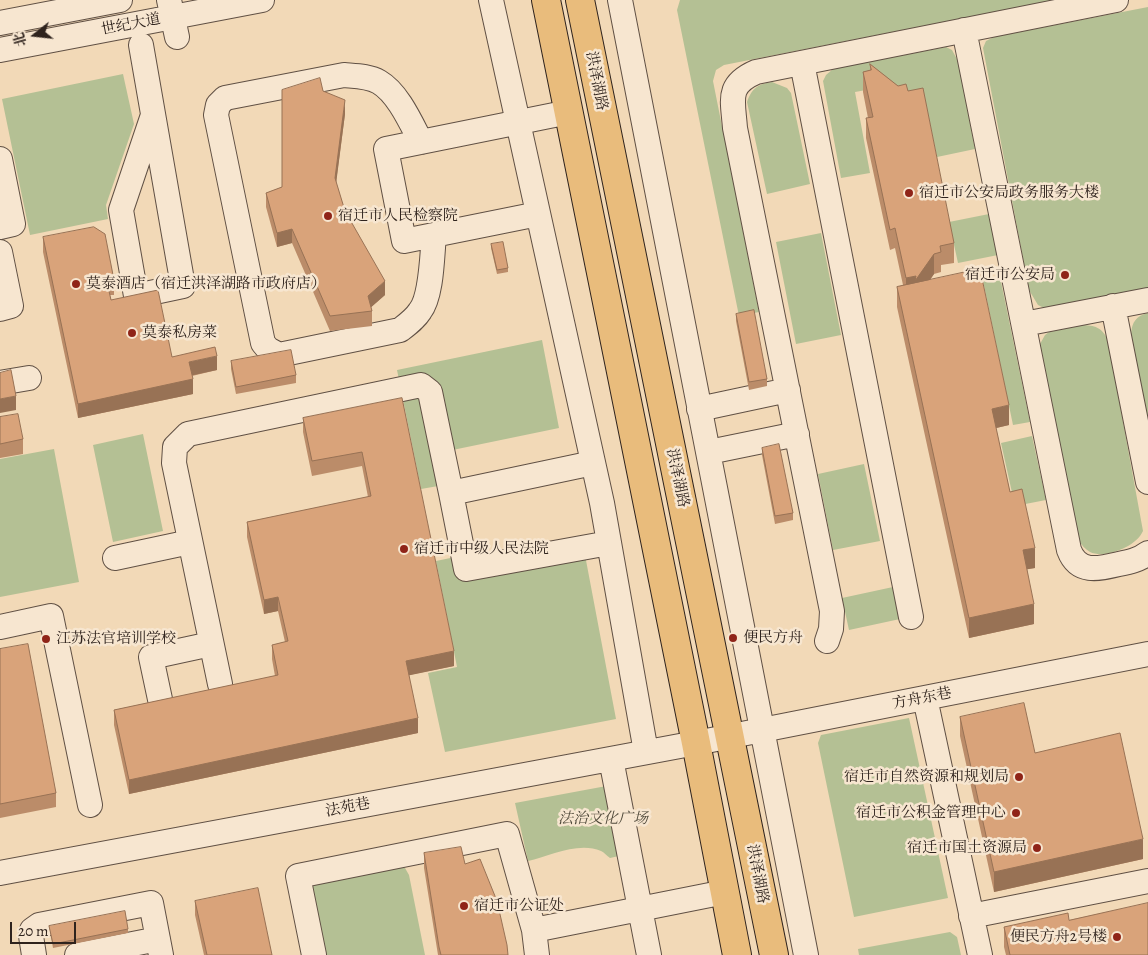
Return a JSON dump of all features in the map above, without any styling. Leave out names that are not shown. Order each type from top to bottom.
[{"type":"main road","points":[[546,0],[737,955]]},
{"type":"main road","name":"洪泽湖路","points":[[580,0],[774,955]]},
{"type":"main road","points":[[598,0],[657,304],[647,332]]},
{"type":"street","name":"世纪大道","points":[[0,23],[120,0]]},
{"type":"street","name":"世纪大道","points":[[0,50],[262,0]]},
{"type":"street","points":[[491,0],[610,543],[646,752]]},
{"type":"street","points":[[620,0],[806,955]]},
{"type":"street","points":[[827,641],[831,629],[832,611],[735,128],[733,95],[738,82],[756,72],[1116,0]]},
{"type":"street","points":[[964,30],[1071,557],[1081,565],[1094,568],[1133,561],[1148,554]]},
{"type":"street","points":[[141,45],[183,286],[136,296],[121,210],[153,115]]},
{"type":"street","points":[[802,63],[912,617]]},
{"type":"street","points":[[421,142],[402,105],[379,82],[363,77],[344,75],[225,98],[218,105],[216,115],[263,343],[268,349],[278,354],[400,330],[412,322],[422,310],[429,286],[434,234]]},
{"type":"street","points":[[538,214],[404,241],[386,149],[569,112]]},
{"type":"street","points":[[0,160],[14,224],[0,227]]},
{"type":"street","points":[[0,252],[11,306],[0,308]]},
{"type":"street","points":[[1024,324],[1148,300]]},
{"type":"street","points":[[1114,306],[1148,482]]},
{"type":"street","points":[[0,383],[29,378]]},
{"type":"street","points":[[220,684],[174,463],[175,447],[188,434],[421,386],[430,392],[466,569],[610,543]]},
{"type":"street","points":[[700,409],[788,390]]},
{"type":"street","points":[[709,452],[797,434]]},
{"type":"street","points":[[451,493],[593,463]]},
{"type":"street","points":[[115,558],[190,542]]},
{"type":"street","points":[[0,627],[51,616],[90,805]]},
{"type":"street","points":[[161,704],[151,657],[211,644]]},
{"type":"street","name":"方舟东巷","points":[[696,743],[1148,654]]},
{"type":"street","points":[[926,698],[980,955]]},
{"type":"street","name":"法苑巷","points":[[0,873],[696,743]]},
{"type":"street","points":[[611,759],[648,955]]},
{"type":"street","points":[[314,955],[298,876],[507,834],[534,930],[537,955]]},
{"type":"street","points":[[972,916],[1148,881]]},
{"type":"street","points":[[534,930],[725,892]]},
{"type":"street","points":[[34,955],[31,936],[32,930],[39,925],[151,903],[159,947],[77,955]]},
{"type":"green space","points":[[680,0],[1055,0],[724,65],[716,70],[713,81],[759,312],[739,316],[677,10]]},
{"type":"green space","points":[[1148,7],[1148,288],[1046,309],[1038,305],[1029,290],[983,48],[986,41],[994,37]]},
{"type":"green space","points":[[946,47],[952,50],[958,61],[975,149],[937,157],[926,105],[914,107],[883,87],[855,92],[870,173],[841,178],[823,81],[826,75],[833,69]]},
{"type":"green space","points":[[123,74],[134,124],[106,205],[108,219],[30,235],[2,99]]},
{"type":"green space","points":[[772,82],[787,88],[791,93],[810,184],[767,194],[747,102],[751,93],[756,88]]},
{"type":"green space","points":[[989,214],[998,255],[958,263],[949,222]]},
{"type":"green space","points":[[821,233],[841,335],[796,344],[776,242]]},
{"type":"green space","points":[[1000,277],[1030,422],[1013,425],[983,281]]},
{"type":"green space","points":[[1148,313],[1148,421],[1131,334],[1135,320]]},
{"type":"green space","points":[[1084,325],[1099,328],[1108,340],[1143,531],[1127,547],[1104,554],[1090,552],[1083,547],[1079,540],[1040,344],[1049,332]]},
{"type":"green space","points":[[542,340],[559,428],[438,453],[444,485],[421,489],[397,370]]},
{"type":"green space","points":[[143,434],[163,531],[113,542],[93,445]]},
{"type":"green space","points":[[1032,436],[1046,500],[1015,506],[1001,443]]},
{"type":"green space","points":[[54,449],[79,582],[0,597],[0,459]]},
{"type":"green space","points":[[864,464],[880,541],[833,550],[818,474]]},
{"type":"green space","points":[[585,555],[616,719],[445,752],[428,673],[457,667],[436,561],[460,556]]},
{"type":"green space","points":[[893,587],[900,619],[849,630],[842,598]]},
{"type":"green space","points":[[909,718],[948,898],[854,917],[818,743],[821,735]]},
{"type":"green space","name":"法治文化广场","points":[[628,782],[641,851],[610,858],[592,848],[574,848],[528,861],[515,803]]},
{"type":"green space","points":[[399,863],[409,875],[425,955],[325,955],[311,888],[316,882]]},
{"type":"green space","points":[[950,932],[957,937],[961,955],[859,955],[858,949]]},
{"type":"building","name":"宿迁市公安局政务服务大楼","points":[[870,64],[898,86],[906,84],[908,91],[923,88],[954,243],[940,246],[941,252],[934,254],[915,281],[916,276],[906,278],[895,228],[890,230],[866,118],[873,117],[863,72],[871,70]]},
{"type":"building","points":[[320,78],[323,91],[345,100],[335,178],[345,211],[385,281],[368,296],[372,311],[330,316],[292,229],[277,233],[266,193],[282,187],[282,90]]},
{"type":"building","points":[[94,227],[105,234],[114,280],[107,282],[111,300],[158,290],[172,357],[215,347],[217,356],[189,362],[193,379],[78,404],[43,237]]},
{"type":"building","points":[[503,242],[508,268],[497,270],[491,244]]},
{"type":"building","points":[[980,269],[1009,405],[992,409],[1010,492],[1022,489],[1035,548],[1023,550],[1034,604],[969,618],[897,287]]},
{"type":"building","points":[[754,310],[767,379],[749,382],[736,314]]},
{"type":"building","points":[[291,350],[296,375],[236,387],[231,361]]},
{"type":"building","points":[[11,370],[16,396],[0,399],[0,373]]},
{"type":"building","points":[[402,398],[454,651],[406,661],[418,718],[129,780],[114,710],[278,675],[272,645],[288,641],[278,597],[264,600],[247,522],[371,496],[362,452],[312,461],[303,418]]},
{"type":"building","points":[[18,414],[23,439],[0,444],[0,417]]},
{"type":"building","points":[[779,444],[793,513],[775,516],[762,448]]},
{"type":"building","points":[[28,644],[56,793],[0,804],[0,649]]},
{"type":"building","points":[[1024,703],[1035,753],[1120,733],[1143,839],[994,872],[960,717]]},
{"type":"building","points":[[461,847],[465,864],[480,859],[497,901],[508,955],[441,955],[424,853]]},
{"type":"building","points":[[258,888],[272,955],[207,955],[195,901]]},
{"type":"building","points":[[1148,903],[1148,955],[1010,955],[1004,927],[1068,913],[1069,920]]},
{"type":"building","points":[[125,911],[128,929],[53,944],[49,926]]},
{"type":"place","name":"宿迁市公安局政务服务大楼","points":[[909,193]]},
{"type":"place","name":"宿迁市人民检察院","points":[[328,216]]},
{"type":"place","name":"宿迁市公安局","points":[[1065,275]]},
{"type":"place","name":"莫泰酒店（宿迁洪泽湖路市政府店）","points":[[76,284]]},
{"type":"place","name":"莫泰私房菜","points":[[132,333]]},
{"type":"place","name":"宿迁市中级人民法院","points":[[404,549]]},
{"type":"place","name":"便民方舟","points":[[733,638]]},
{"type":"place","name":"江苏法官培训学校","points":[[46,639]]},
{"type":"place","name":"宿迁市自然资源和规划局","points":[[1019,777]]},
{"type":"place","name":"宿迁市公积金管理中心","points":[[1016,813]]},
{"type":"place","name":"宿迁市国土资源局","points":[[1037,848]]},
{"type":"place","name":"宿迁市公证处","points":[[464,906]]},
{"type":"place","name":"便民方舟2号楼","points":[[1117,937]]}]
